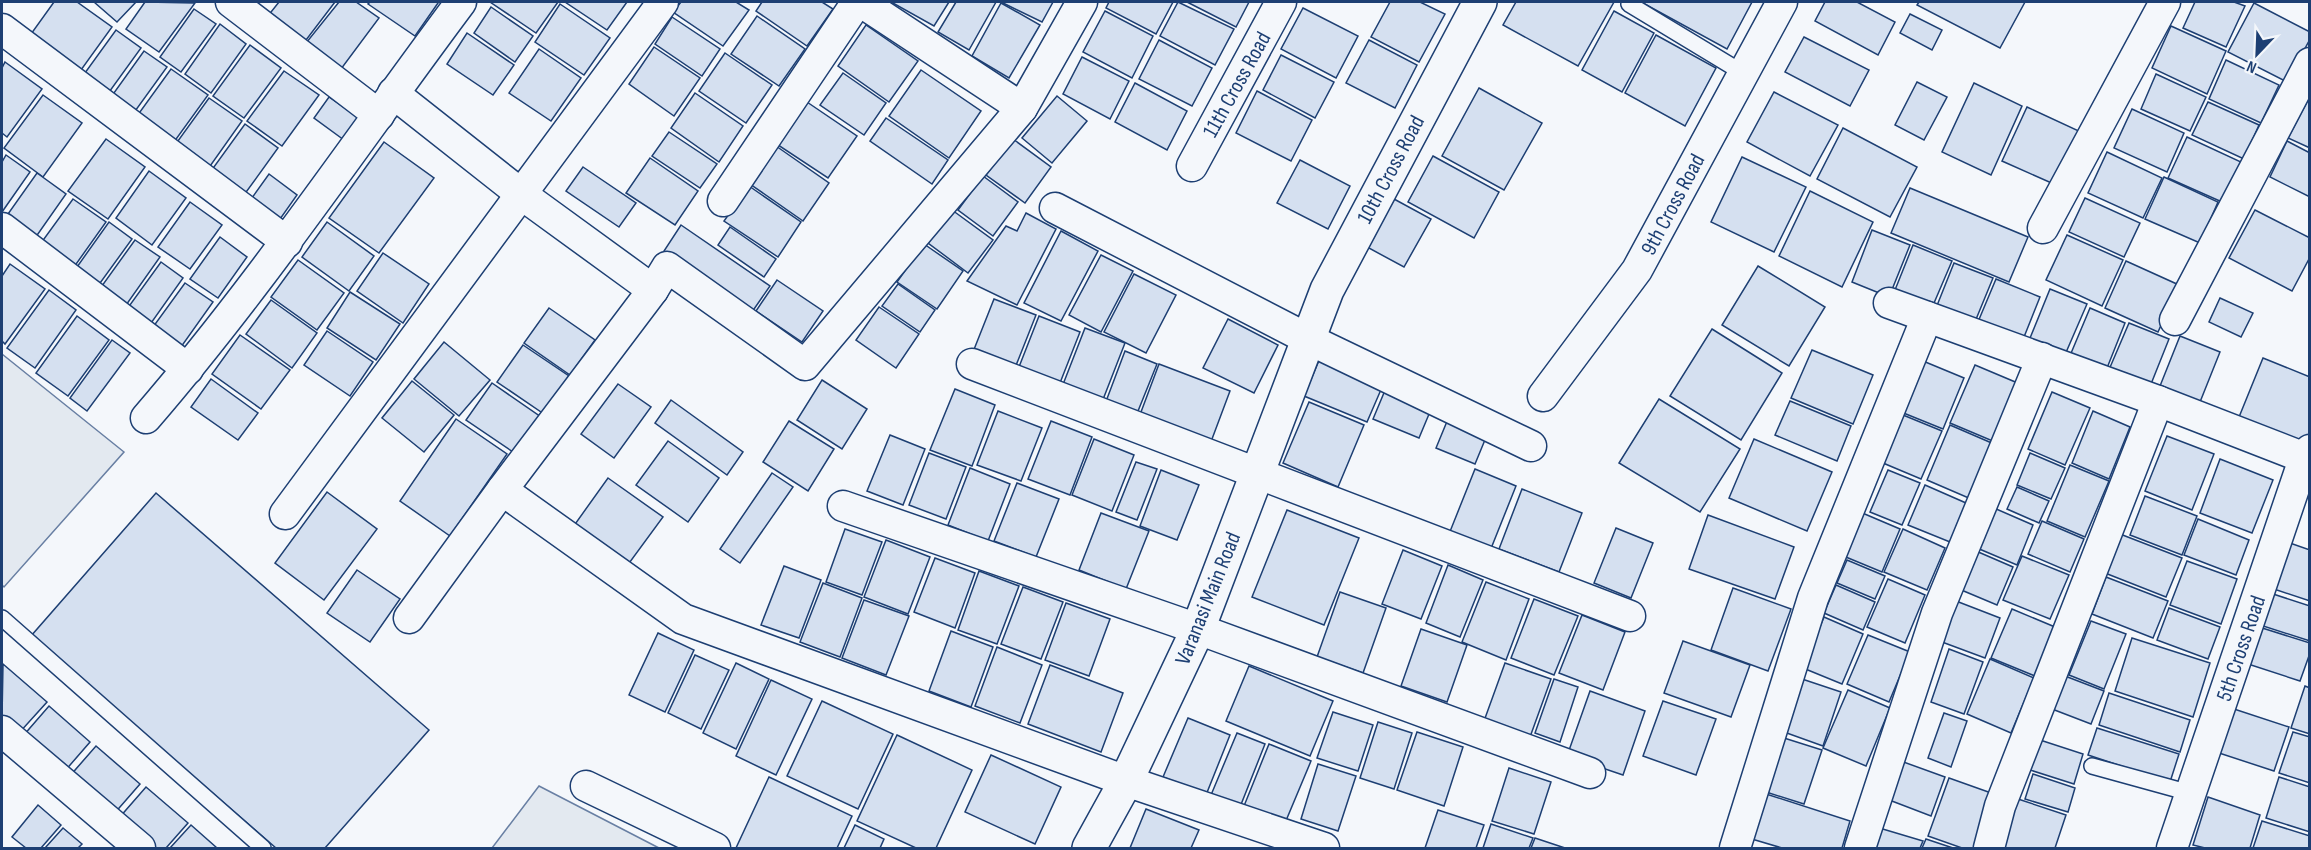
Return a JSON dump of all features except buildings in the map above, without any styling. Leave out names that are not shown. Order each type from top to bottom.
[{"type":"street","points":[[231,2],[521,194],[652,290]]},
{"type":"street","points":[[146,418],[188,369],[287,242],[461,2]]},
{"type":"street","points":[[285,514],[663,2]]},
{"type":"street","points":[[723,201],[859,2],[1022,108]]},
{"type":"street","points":[[409,618],[667,267],[805,365],[1022,108],[1082,2]]},
{"type":"street","name":"11th Cross Road","points":[[1192,166],[1281,2]]},
{"type":"street","name":"9th Cross Road","points":[[1543,396],[1637,270],[1782,2]]},
{"type":"street","points":[[2043,228],[2165,2]]},
{"type":"street","name":"10th Cross Road","points":[[1308,339],[1339,265],[1473,4]]},
{"type":"street","points":[[2,29],[287,242]]},
{"type":"street","points":[[2175,320],[2310,63]]},
{"type":"street","points":[[1055,208],[1308,339],[1531,446]]},
{"type":"street","points":[[2,228],[188,369]]},
{"type":"street","points":[[1889,303],[2308,456]]},
{"type":"street","points":[[1735,849],[1813,598],[1927,317]]},
{"type":"street","name":"Varanasi Main Road","points":[[1089,849],[1126,781],[1198,628],[1308,339]]},
{"type":"street","points":[[1860,849],[1937,613],[2042,358]]},
{"type":"street","points":[[972,364],[1630,616]]},
{"type":"street","points":[[1989,849],[2000,806],[2158,402]]},
{"type":"street","name":"5th Cross Road","points":[[2172,849],[2308,456]]},
{"type":"street","points":[[502,490],[683,619],[1126,781],[1324,849]]},
{"type":"street","points":[[843,506],[1198,628],[1590,773]]},
{"type":"street","points":[[2,731],[140,849]]},
{"type":"street","points":[[586,786],[715,849]]},
{"type":"lane","points":[[1629,4],[1743,73]]},
{"type":"lane","points":[[2,618],[263,849]]},
{"type":"lane","points":[[2092,766],[2190,793]]},
{"type":"shaded area","points":[[2,354],[124,452],[4,587],[2,585]]},
{"type":"shaded area","points":[[539,786],[659,848],[492,848]]}]
